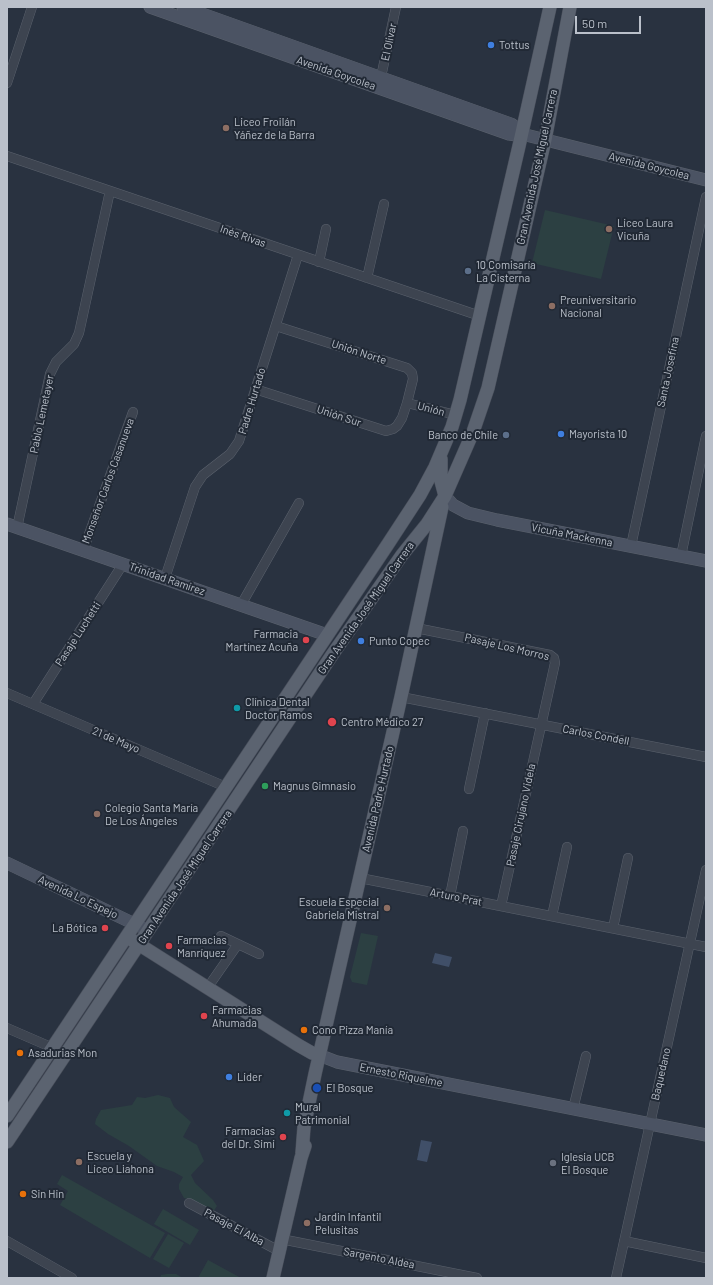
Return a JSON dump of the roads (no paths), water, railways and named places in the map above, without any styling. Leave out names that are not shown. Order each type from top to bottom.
[{"type":"main road","name":"Gran Avenida José Miguel Carrera","points":[[7,1116],[420,496],[442,453],[456,416],[550,7]]},
{"type":"main road","name":"Gran Avenida José Miguel Carrera","points":[[7,1142],[332,655],[402,555],[428,524],[445,496],[470,439],[486,395],[544,140],[570,7]]},
{"type":"main road","points":[[442,453],[441,481],[445,496]]},
{"type":"main road","name":"Avenida Padre Hurtado","points":[[273,1278],[302,1153],[314,1119],[322,1072],[319,1055],[401,697],[445,496]]},
{"type":"main road","points":[[327,635],[332,645],[332,655]]},
{"type":"main road","name":"Ernesto Riquelme","points":[[126,937],[140,944],[298,1045],[312,1053],[319,1055]]},
{"type":"street","points":[[7,83],[11,57],[32,7]]},
{"type":"street","name":"Avenida Goycolea","points":[[150,7],[509,134],[522,134],[706,180]]},
{"type":"street","name":"Avenida Goycolea","points":[[182,7],[511,124],[522,134]]},
{"type":"street","name":"El Olivar","points":[[381,77],[396,7]]},
{"type":"street","name":"Inés Rivas","points":[[7,156],[480,316]]},
{"type":"street","name":"Pablo Lemetayer","points":[[12,526],[50,374],[56,362],[74,344],[79,333],[110,191]]},
{"type":"street","name":"Santa Josefina","points":[[631,546],[706,197]]},
{"type":"street","points":[[368,278],[384,204]]},
{"type":"street","points":[[319,262],[326,229]]},
{"type":"street","name":"Padre Hurtado","points":[[165,578],[195,487],[203,475],[226,458],[237,445],[298,255]]},
{"type":"street","name":"Unión Norte","points":[[276,326],[407,368],[412,373],[413,379],[407,403]]},
{"type":"street","name":"Unión Sur","points":[[256,388],[386,431],[394,429],[397,426],[402,418],[407,403]]},
{"type":"street","name":"Unión","points":[[407,403],[456,416]]},
{"type":"street","name":"Monseñor Carlos Casanueva","points":[[83,550],[133,412]]},
{"type":"street","points":[[681,556],[706,436]]},
{"type":"street","name":"Vicuña Mackenna","points":[[445,496],[453,506],[468,513],[706,561]]},
{"type":"street","points":[[241,604],[299,503]]},
{"type":"street","name":"Trinidad Ramírez","points":[[12,526],[327,635]]},
{"type":"street","name":"Pasaje Luchetti","points":[[33,704],[123,564]]},
{"type":"street","name":"Pasaje Los Morros","points":[[416,628],[553,656],[555,661],[541,724]]},
{"type":"street","name":"21 de Mayo","points":[[7,693],[226,787]]},
{"type":"street","name":"Carlos Condell","points":[[401,697],[706,757]]},
{"type":"street","points":[[469,789],[485,713]]},
{"type":"street","name":"Pasaje Cirujano Videla","points":[[501,906],[541,724]]},
{"type":"street","points":[[450,896],[463,831]]},
{"type":"street","points":[[552,916],[567,847]]},
{"type":"street","points":[[613,928],[628,858]]},
{"type":"street","name":"Avenida Lo Espejo","points":[[7,863],[148,931]]},
{"type":"street","name":"Baquedano","points":[[616,1278],[706,870]]},
{"type":"street","name":"Arturo Prat","points":[[360,878],[706,947]]},
{"type":"street","points":[[221,936],[259,954]]},
{"type":"street","points":[[208,988],[238,944]]},
{"type":"street","points":[[7,1028],[66,1054]]},
{"type":"street","name":"Ernesto Riquelme","points":[[319,1055],[332,1061],[706,1136]]},
{"type":"street","points":[[574,1109],[586,1056]]},
{"type":"street","name":"Pasaje El Alba","points":[[190,1203],[280,1245]]},
{"type":"street","points":[[7,1240],[72,1278]]},
{"type":"street","points":[[624,1241],[706,1258]]},
{"type":"street","name":"Sargento Aldea","points":[[280,1245],[477,1278]]},
{"type":"water","points":[[435,953],[452,957],[449,967],[432,963]]},
{"type":"water","points":[[421,1140],[432,1142],[427,1162],[417,1160]]},
{"type":"place","name":"Tottus","points":[[491,45]]},
{"type":"place","name":"Liceo Froilán Yáñez de la Barra","points":[[226,128]]},
{"type":"place","name":"Liceo Laura Vicuña","points":[[609,229]]},
{"type":"place","name":"10 Comisaría La Cisterna","points":[[468,271]]},
{"type":"place","name":"Preuniversitario Nacional","points":[[552,306]]},
{"type":"place","name":"Mayorista 10","points":[[561,434]]},
{"type":"place","name":"Banco de Chile","points":[[506,435]]},
{"type":"place","name":"Farmacia Martínez Acuña","points":[[306,640]]},
{"type":"place","name":"Punto Copec","points":[[361,641]]},
{"type":"place","name":"Clínica Dental Doctor Ramos","points":[[237,708]]},
{"type":"place","name":"Centro Médico 27","points":[[332,722]]},
{"type":"place","name":"Magnus Gimnasio","points":[[265,786]]},
{"type":"place","name":"Colegio Santa María De Los Ángeles","points":[[97,814]]},
{"type":"place","name":"Escuela Especial Gabriela Mistral","points":[[387,908]]},
{"type":"place","name":"La Bótica","points":[[105,928]]},
{"type":"place","name":"Farmacias Manríquez","points":[[169,946]]},
{"type":"place","name":"Farmacias Ahumada","points":[[204,1016]]},
{"type":"place","name":"Cono Pizza Manía","points":[[304,1030]]},
{"type":"place","name":"Asadurias Mon","points":[[20,1053]]},
{"type":"place","name":"Lider","points":[[229,1077]]},
{"type":"place","name":"El Bosque","points":[[317,1088]]},
{"type":"place","name":"Mural Patrimonial","points":[[287,1113]]},
{"type":"place","name":"Farmacias del Dr. Simi","points":[[283,1137]]},
{"type":"place","name":"Escuela y Liceo Liahona","points":[[79,1162]]},
{"type":"place","name":"Iglesia UCB El Bosque","points":[[553,1163]]},
{"type":"place","name":"Sin Hin","points":[[23,1194]]},
{"type":"place","name":"Jardin Infantil Pelusitas","points":[[307,1223]]}]
